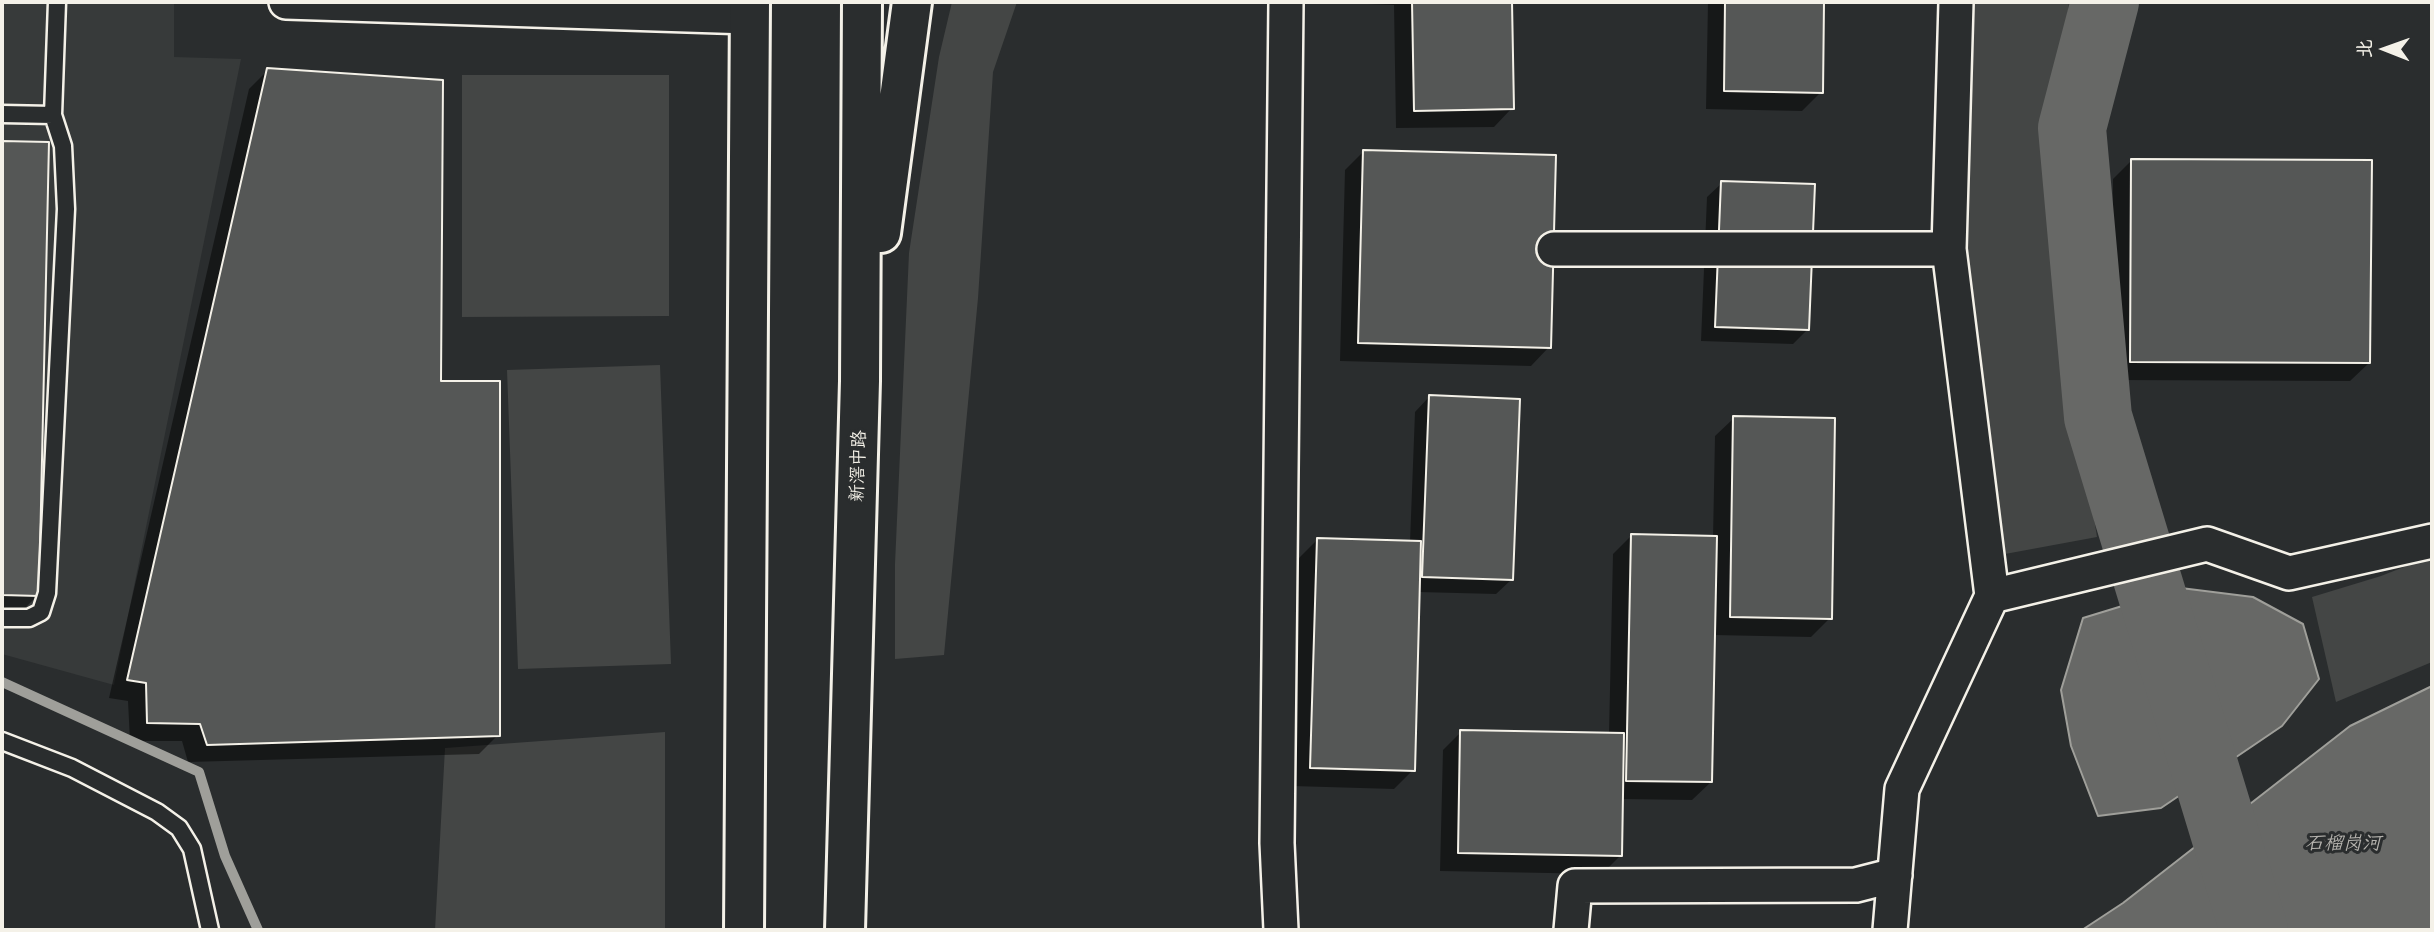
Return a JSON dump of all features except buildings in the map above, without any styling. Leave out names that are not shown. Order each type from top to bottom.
[{"type":"highway","name":"新滘中路","points":[[845,930],[860,380],[862,2]]},
{"type":"highway","points":[[860,380],[912,2]]},
{"type":"highway","points":[[744,930],[749,7]]},
{"type":"street","points":[[286,2],[749,7]]},
{"type":"street","points":[[1280,930],[1277,843],[1286,2]]},
{"type":"street","points":[[1890,930],[1902,789],[1992,596],[1949,249],[1956,2]]},
{"type":"street","points":[[1554,249],[1949,249]]},
{"type":"street","points":[[1992,596],[2207,544],[2289,573],[2432,541]]},
{"type":"street","points":[[1571,930],[1575,886],[1856,885],[1895,875]]},
{"type":"lane","points":[[2,618],[29,618],[41,612],[47,593],[66,209],[63,146],[53,115],[57,2]]},
{"type":"lane","points":[[2,114],[53,115]]},
{"type":"lane","points":[[2,741],[72,768],[157,811],[180,828],[192,849],[210,930]]},
{"type":"shaded area","points":[[2,2],[174,2],[174,57],[241,59],[114,685],[2,654]]},
{"type":"shaded area","points":[[952,2],[1017,2],[993,72],[978,298],[944,655],[895,659],[895,564],[909,253],[939,57]]},
{"type":"shaded area","points":[[1969,2],[2069,2],[2062,66],[2060,211],[2077,411],[2097,537],[2005,554],[1965,264]]},
{"type":"shaded area","points":[[462,75],[669,75],[669,316],[462,317]]},
{"type":"shaded area","points":[[660,365],[671,664],[518,669],[507,370]]},
{"type":"shaded area","points":[[2432,556],[2432,662],[2336,702],[2312,597],[2381,576]]},
{"type":"shaded area","points":[[665,732],[665,930],[435,930],[445,748]]},
{"type":"water","points":[[2181,588],[2253,597],[2303,624],[2319,679],[2282,726],[2161,808],[2098,816],[2071,746],[2061,690],[2083,618]]},
{"type":"water","name":"石榴岗河","points":[[2432,686],[2432,930],[2082,930],[2123,903],[2350,726]]},
{"type":"waterway","points":[[2105,2],[2072,128],[2098,417],[2254,930]]},
{"type":"waterway","points":[[2,682],[199,772],[225,856],[258,930]]}]
